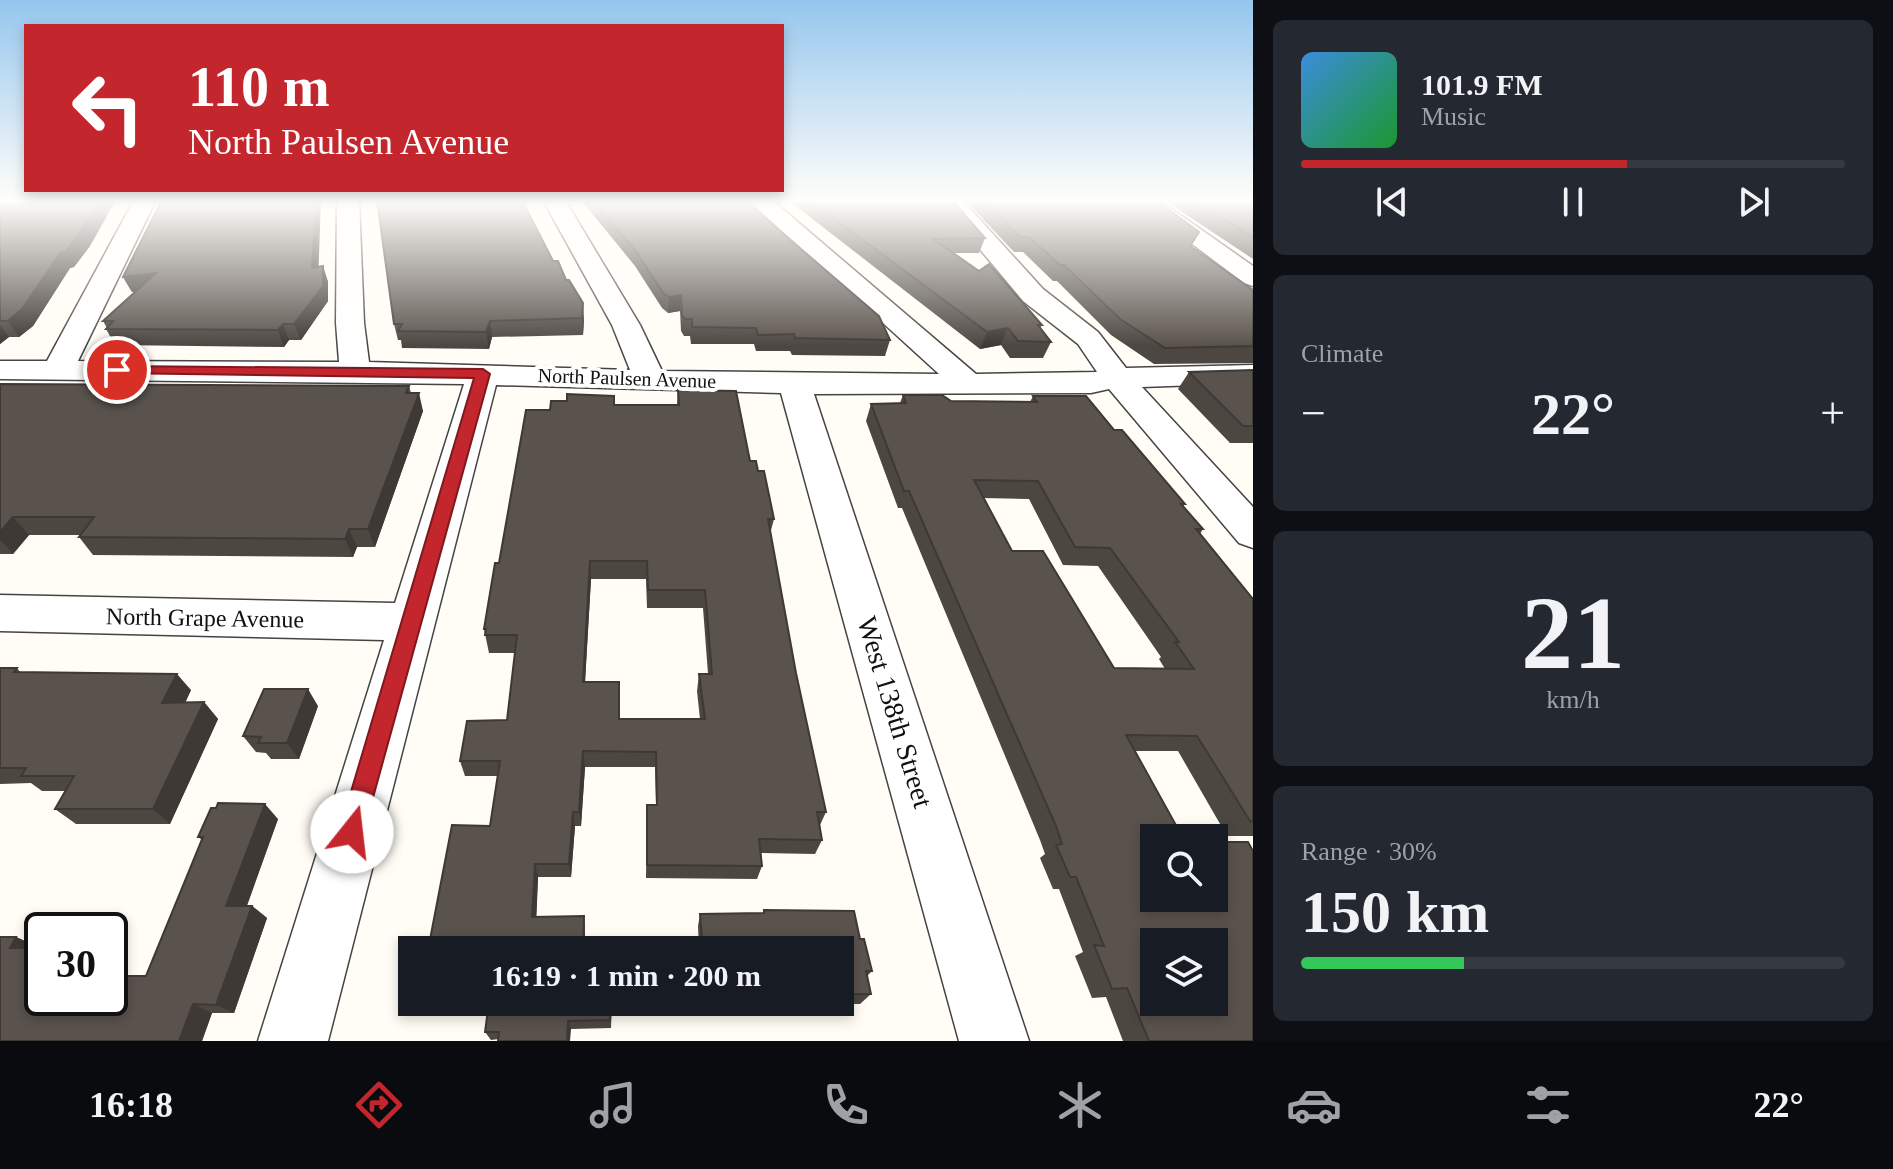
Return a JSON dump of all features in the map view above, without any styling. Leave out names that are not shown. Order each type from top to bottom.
[{"type":"street","points":[[58,370],[120,249]]},
{"type":"street","points":[[349,249],[350,323],[355,371]]},
{"type":"street","points":[[582,249],[626,325],[651,381]]},
{"type":"street","points":[[814,249],[969,384]]},
{"type":"street","points":[[992,249],[1033,295],[1088,338],[1117,378],[1253,533]]},
{"type":"street","points":[[1212,249],[1253,278]]},
{"type":"street","name":"North Paulsen Avenue","points":[[0,370],[355,371],[795,384],[1091,383],[1117,378],[1253,374]]},
{"type":"street","points":[[293,1041],[483,374]]},
{"type":"street","name":"West 138th Street","points":[[795,384],[994,1041]]},
{"type":"street","name":"North Grape Avenue","points":[[0,613],[411,622]]},
{"type":"building","points":[[0,249],[68,249],[61,252],[22,309],[8,321],[0,321]]},
{"type":"building","points":[[137,249],[313,249],[312,268],[323,266],[323,286],[294,324],[283,324],[278,330],[106,329],[113,321],[103,321],[156,273],[123,277]]},
{"type":"building","points":[[384,249],[547,249],[553,261],[558,261],[566,280],[569,280],[583,303],[582,318],[490,321],[486,332],[398,331],[402,324],[394,324]]},
{"type":"building","points":[[801,249],[879,316],[890,340],[795,338],[794,334],[758,335],[756,328],[692,327],[692,319],[685,319],[682,315],[681,295],[669,297],[663,293],[635,250]]},
{"type":"building","points":[[875,249],[947,249],[979,271],[989,264],[1042,325],[1038,325],[1051,342],[1018,341],[1008,328],[987,332]]},
{"type":"building","points":[[1042,249],[1194,249],[1253,290],[1253,346],[1165,348],[1120,319],[1064,265]]},
{"type":"building","points":[[1253,370],[1253,426],[1243,426],[1189,372]]},
{"type":"building","points":[[0,384],[409,386],[406,393],[419,393],[368,529],[349,529],[345,539],[79,537],[94,517],[13,517],[0,532]]},
{"type":"building","points":[[678,390],[736,391],[750,461],[756,461],[758,471],[764,471],[774,519],[768,519],[796,673],[826,812],[817,812],[822,840],[759,839],[762,866],[647,865],[647,805],[657,805],[656,752],[583,751],[579,812],[573,812],[569,864],[535,864],[532,917],[584,916],[583,936],[431,936],[452,825],[490,826],[500,761],[460,761],[467,721],[507,720],[517,635],[485,635],[484,629],[526,410],[550,410],[551,401],[567,401],[567,394],[614,396],[614,405],[679,405]],"holes":[[[590,561],[647,561],[648,590],[705,590],[712,674],[699,674],[705,719],[619,719],[619,682],[583,682]]]},
{"type":"building","points":[[903,395],[942,395],[951,401],[1037,402],[1033,396],[1086,396],[1114,430],[1122,430],[1185,504],[1181,504],[1203,529],[1196,529],[1253,599],[1253,822],[1197,736],[1126,735],[1175,824],[1140,824],[1140,912],[1228,912],[1228,842],[1248,842],[1253,851],[1253,1041],[1149,1041],[1127,988],[1112,989],[1094,945],[1104,946],[1076,877],[1070,877],[1056,845],[1062,844],[1056,826],[909,491],[904,491],[871,404],[906,403]],"holes":[[[974,480],[1038,481],[1075,547],[1110,548],[1179,642],[1175,642],[1194,669],[1114,668],[1043,551],[1012,551]]]},
{"type":"building","points":[[0,668],[17,668],[14,672],[177,674],[162,703],[204,702],[153,809],[55,809],[74,776],[21,776],[26,768],[0,768]]},
{"type":"building","points":[[264,689],[308,689],[287,743],[258,743],[261,737],[243,736]]},
{"type":"building","points":[[218,803],[265,804],[226,906],[252,906],[216,1005],[193,1004],[179,1041],[0,1041],[0,937],[16,937],[10,948],[24,948],[24,1016],[128,1016],[128,976],[146,976],[203,837],[198,837],[211,808],[216,808]]},
{"type":"building","points":[[764,910],[854,911],[872,971],[866,971],[871,994],[854,994],[854,936],[702,936],[700,914],[764,913]]},
{"type":"building","points":[[487,1016],[610,1016],[610,1020],[568,1021],[567,1041],[498,1041],[499,1032],[485,1032]]},
{"type":"route","points":[[117,370],[483,374],[352,832]]}]
